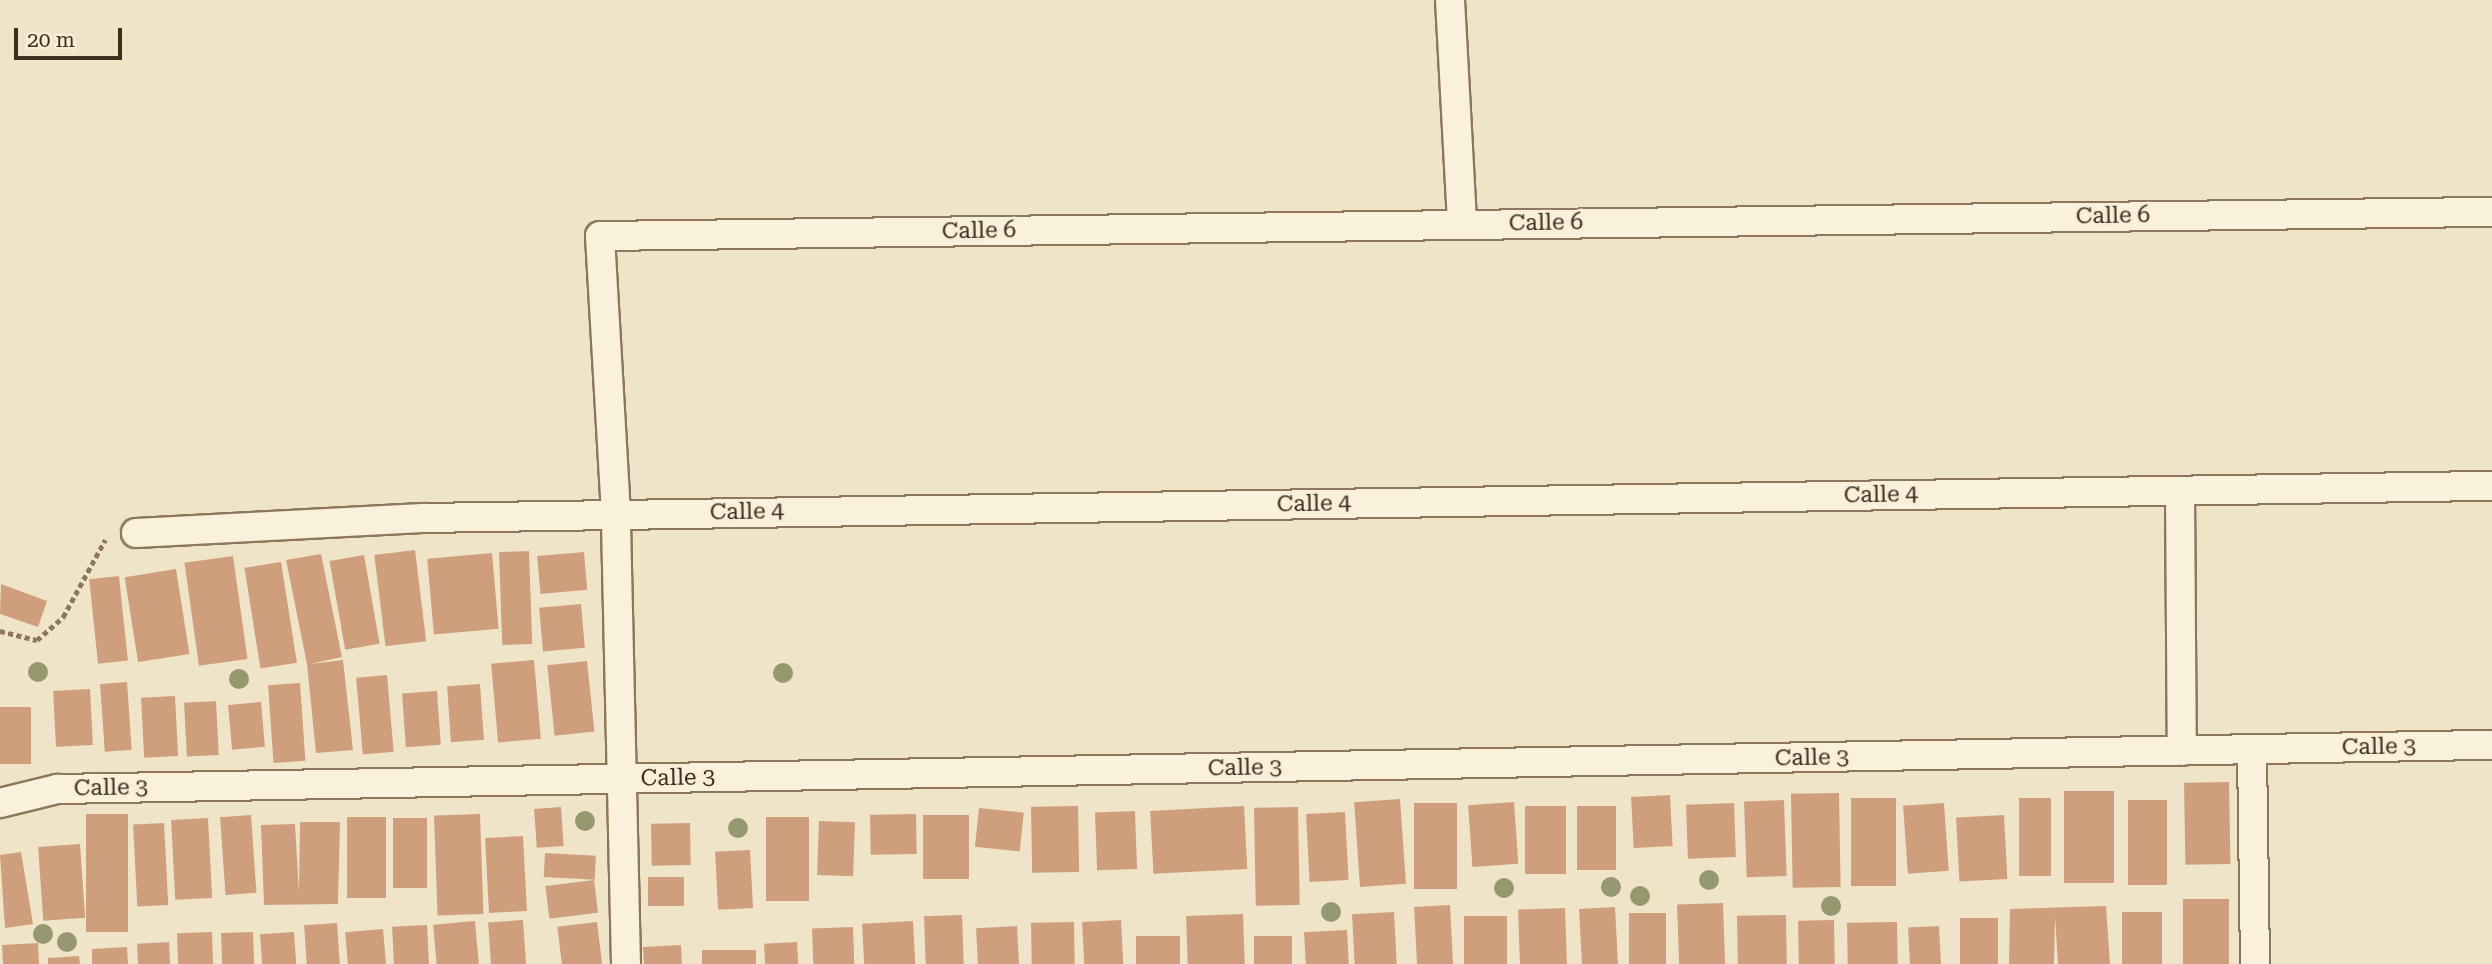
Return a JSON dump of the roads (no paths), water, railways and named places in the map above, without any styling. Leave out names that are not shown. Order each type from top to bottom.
[{"type":"street","points":[[1450,0],[1462,224]]},
{"type":"street","name":"Calle 6","points":[[616,514],[600,236],[2492,212]]},
{"type":"street","name":"Calle 4","points":[[136,533],[423,517],[2492,486]]},
{"type":"street","points":[[2180,491],[2182,751]]},
{"type":"street","points":[[616,514],[626,964]]},
{"type":"street","name":"Calle 3","points":[[0,803],[57,789],[2492,746]]},
{"type":"street","points":[[2252,750],[2255,964]]}]
